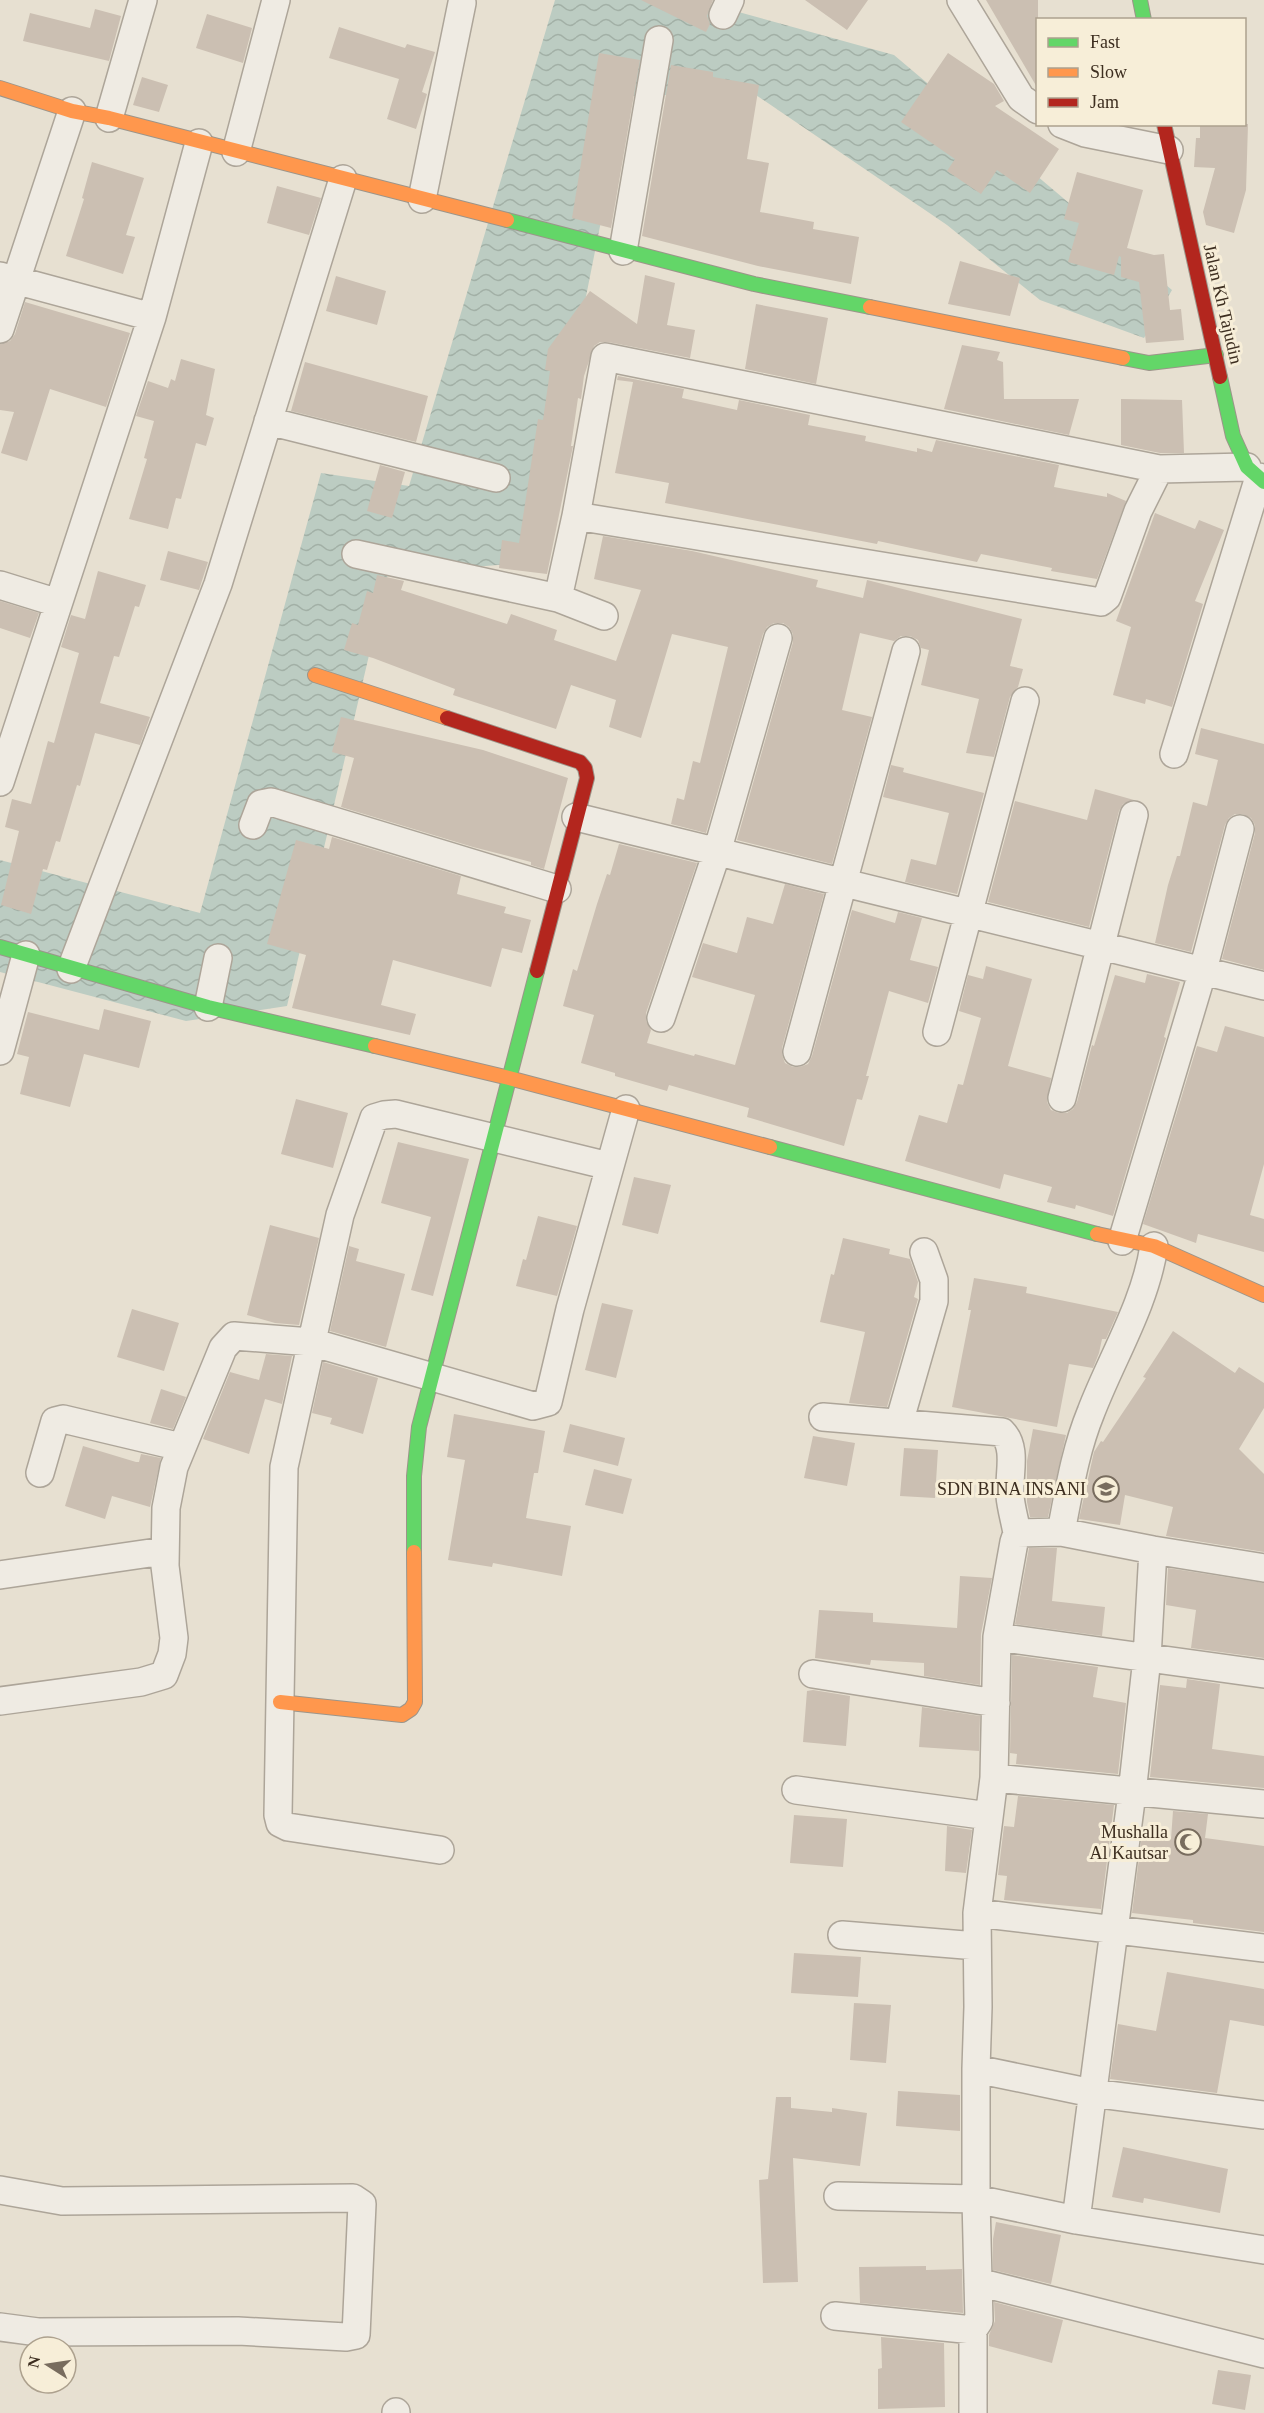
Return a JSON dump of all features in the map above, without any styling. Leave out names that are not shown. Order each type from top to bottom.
[{"type":"street","points":[[109,118],[143,0]]},
{"type":"street","points":[[236,152],[276,0]]},
{"type":"street","points":[[1140,0],[1144,18]]},
{"type":"street","points":[[422,199],[462,3]]},
{"type":"street","points":[[972,4],[1021,98],[1036,109]]},
{"type":"street","points":[[623,251],[659,40]]},
{"type":"street","points":[[0,88],[72,111],[109,118],[754,284],[1149,363],[1216,355]]},
{"type":"street","points":[[0,329],[9,279],[72,111]]},
{"type":"street","points":[[1067,126],[1085,133],[1166,137]]},
{"type":"street","name":"Jalan Kh Tajudin","points":[[1166,137],[1233,436],[1257,476]]},
{"type":"street","points":[[0,782],[152,317],[199,143]]},
{"type":"street","points":[[78,952],[218,584],[343,179]]},
{"type":"street","points":[[9,279],[152,317]]},
{"type":"street","points":[[558,598],[576,516],[605,357],[1159,469],[1257,476],[1174,754]]},
{"type":"street","points":[[268,421],[496,478]]},
{"type":"street","points":[[576,516],[1101,602],[1107,597],[1138,511],[1159,469]]},
{"type":"street","points":[[356,554],[558,598],[604,616]]},
{"type":"street","points":[[0,585],[58,603]]},
{"type":"street","points":[[661,1018],[717,852],[778,638]]},
{"type":"street","points":[[797,1052],[906,651]]},
{"type":"street","points":[[280,1702],[397,1715],[406,1713],[414,1706],[416,1690],[413,1550],[415,1467],[419,1427],[587,778],[585,768],[580,762],[315,675]]},
{"type":"street","points":[[937,1032],[1025,701]]},
{"type":"street","points":[[253,825],[261,804],[278,803],[557,889]]},
{"type":"street","points":[[1062,1098],[1134,815]]},
{"type":"street","points":[[576,817],[1264,986]]},
{"type":"street","points":[[1122,1241],[1203,970],[1240,829]]},
{"type":"street","points":[[0,947],[26,955],[78,952],[213,982],[509,1078],[1153,1250],[1264,1295]]},
{"type":"street","points":[[0,1051],[26,955]]},
{"type":"street","points":[[0,1701],[141,1682],[164,1675],[172,1654],[174,1638],[164,1551],[166,1508],[174,1467],[211,1382],[223,1348],[234,1336],[311,1342],[533,1406],[548,1402],[570,1309],[626,1109]]},
{"type":"street","points":[[440,1850],[288,1827],[280,1823],[278,1815],[284,1467],[340,1215],[374,1118],[384,1114],[396,1114],[609,1166]]},
{"type":"street","points":[[1061,1532],[1076,1452],[1091,1411],[1145,1287],[1153,1250]]},
{"type":"street","points":[[898,1423],[934,1301],[934,1280],[924,1252]]},
{"type":"street","points":[[823,1417],[1002,1432],[1010,1447],[1010,1496],[1017,1533],[998,1636],[994,1778],[977,1912],[976,2199],[979,2321],[973,2330],[973,2413]]},
{"type":"street","points":[[40,1473],[55,1422],[63,1419],[181,1447]]},
{"type":"street","points":[[1017,1533],[1061,1532],[1264,1568]]},
{"type":"street","points":[[1076,2220],[1132,1793],[1147,1658],[1153,1550]]},
{"type":"street","points":[[0,1575],[164,1551]]},
{"type":"street","points":[[998,1636],[1264,1674]]},
{"type":"street","points":[[813,1674],[996,1703]]},
{"type":"street","points":[[994,1778],[1264,1804]]},
{"type":"street","points":[[796,1790],[989,1816]]},
{"type":"street","points":[[977,1912],[1264,1948]]},
{"type":"street","points":[[842,1935],[977,1946]]},
{"type":"street","points":[[976,2069],[1092,2093],[1264,2115]]},
{"type":"street","points":[[0,2190],[62,2201],[353,2198],[362,2204],[356,2335],[346,2337],[238,2331],[38,2332],[0,2327]]},
{"type":"street","points":[[838,2196],[976,2199],[1076,2220],[1264,2250]]},
{"type":"street","points":[[978,2282],[1264,2354]]},
{"type":"street","points":[[835,2316],[973,2330]]},
{"type":"water","points":[[555,0],[695,0],[894,55],[1172,290],[1144,338],[1040,300],[947,225],[753,93],[626,96],[533,562],[388,574],[287,1006],[186,1021],[0,972],[0,860],[200,913],[321,473],[409,486]]},
{"type":"building","points":[[641,0],[713,0],[707,16],[710,24],[706,32]]},
{"type":"building","points":[[805,0],[868,0],[847,30]]},
{"type":"building","points":[[986,0],[1038,0],[1036,86]]},
{"type":"building","points":[[95,9],[121,16],[109,61],[23,41],[30,13],[90,28]]},
{"type":"building","points":[[207,14],[252,28],[243,63],[196,48]]},
{"type":"building","points":[[339,27],[405,48],[407,44],[435,52],[422,92],[427,94],[416,129],[387,119],[399,79],[329,58]]},
{"type":"building","points":[[599,53],[640,60],[611,228],[572,218]]},
{"type":"building","points":[[948,53],[994,84],[1004,101],[995,106],[1059,149],[1030,193],[997,170],[981,194],[947,171],[955,159],[901,122]]},
{"type":"building","points":[[671,65],[713,72],[713,77],[759,85],[747,159],[769,163],[760,212],[814,222],[813,229],[859,237],[851,284],[758,266],[642,236]]},
{"type":"building","points":[[142,77],[168,85],[159,112],[133,105]]},
{"type":"building","points":[[1248,124],[1246,190],[1234,233],[1206,225],[1203,212],[1215,168],[1194,167],[1196,138],[1200,138],[1200,126],[1246,126]]},
{"type":"building","points":[[92,162],[144,178],[126,235],[135,237],[123,274],[66,256],[84,199],[82,198]]},
{"type":"building","points":[[1077,172],[1143,190],[1127,248],[1154,255],[1164,254],[1170,310],[1181,309],[1184,340],[1146,343],[1139,282],[1121,277],[1121,257],[1119,256],[1114,275],[1068,262],[1079,223],[1064,219]]},
{"type":"building","points":[[277,186],[321,198],[309,235],[267,223]]},
{"type":"building","points":[[960,261],[1020,278],[1010,316],[948,304]]},
{"type":"building","points":[[645,275],[675,283],[667,325],[695,330],[690,358],[608,342],[600,342],[594,346],[584,376],[581,399],[578,398],[571,446],[573,446],[547,574],[499,568],[502,540],[519,543],[538,419],[543,420],[550,371],[545,370],[548,349],[590,291],[637,324]]},
{"type":"building","points":[[336,276],[386,291],[377,325],[326,311]]},
{"type":"building","points":[[25,302],[130,333],[106,407],[50,389],[27,461],[1,453],[14,412],[0,410],[0,344],[10,341],[15,334]]},
{"type":"building","points":[[756,304],[828,318],[816,384],[745,369]]},
{"type":"building","points":[[962,345],[1000,352],[997,360],[1003,362],[1004,399],[1079,399],[1069,435],[944,409]]},
{"type":"building","points":[[181,359],[215,369],[206,415],[214,418],[206,446],[196,443],[181,499],[176,498],[168,529],[129,519],[147,459],[144,458],[154,421],[136,416],[148,381],[168,388],[171,379],[175,381]]},
{"type":"building","points":[[305,362],[428,396],[416,442],[291,411]]},
{"type":"building","points":[[618,376],[684,389],[682,398],[737,410],[739,400],[810,415],[808,425],[866,436],[865,441],[917,452],[917,448],[932,452],[936,440],[1059,465],[1054,487],[1107,497],[1107,493],[1126,501],[1097,579],[1051,571],[1052,568],[981,554],[977,562],[878,541],[877,544],[665,503],[669,483],[615,473],[633,382],[617,380]]},
{"type":"building","points":[[1121,399],[1182,400],[1184,453],[1160,453],[1121,445]]},
{"type":"building","points":[[380,465],[405,472],[392,518],[367,511]]},
{"type":"building","points":[[1155,513],[1195,529],[1199,520],[1224,530],[1195,601],[1203,604],[1172,707],[1146,699],[1145,704],[1113,695],[1131,627],[1116,621]]},
{"type":"building","points":[[603,536],[692,551],[818,580],[816,587],[863,598],[867,580],[1022,619],[1010,666],[1023,669],[1018,687],[1010,697],[994,757],[966,753],[979,699],[921,685],[929,650],[921,648],[918,640],[910,636],[901,636],[894,641],[860,633],[842,710],[872,717],[832,864],[737,840],[793,642],[793,634],[783,623],[774,623],[767,627],[763,634],[706,833],[671,824],[677,798],[684,800],[693,761],[700,763],[728,647],[672,634],[641,738],[609,727],[616,700],[571,685],[556,729],[453,695],[455,689],[373,658],[344,650],[352,623],[358,625],[367,591],[373,593],[377,575],[404,581],[401,590],[507,624],[511,614],[557,630],[554,640],[616,661],[641,590],[594,579]]},
{"type":"building","points":[[168,551],[208,562],[199,590],[160,580]]},
{"type":"building","points":[[98,571],[146,585],[139,607],[135,606],[119,657],[114,656],[100,703],[150,717],[140,745],[95,733],[80,786],[77,785],[60,842],[56,841],[47,870],[43,869],[31,914],[1,905],[19,831],[5,827],[12,799],[31,804],[48,741],[54,743],[79,653],[61,647],[71,615],[85,619]]},
{"type":"building","points":[[0,601],[39,613],[30,638],[0,628]]},
{"type":"building","points":[[341,717],[483,750],[568,778],[544,869],[531,865],[531,862],[341,807],[354,758],[332,752]]},
{"type":"building","points":[[1201,728],[1264,744],[1264,970],[1222,959],[1255,833],[1255,825],[1251,818],[1243,814],[1235,814],[1225,825],[1191,952],[1155,943],[1168,885],[1177,856],[1180,856],[1193,802],[1207,806],[1218,760],[1195,754]]},
{"type":"building","points":[[891,765],[904,768],[903,772],[984,793],[957,894],[905,882],[911,859],[936,865],[949,813],[883,797]]},
{"type":"building","points":[[1095,789],[1134,800],[1123,804],[1119,811],[1089,927],[988,902],[1015,801],[1087,820]]},
{"type":"building","points":[[332,837],[461,876],[457,894],[506,907],[504,913],[531,920],[522,953],[502,948],[491,987],[393,960],[381,1005],[416,1014],[410,1035],[292,1008],[306,955],[267,944],[296,840],[329,849]]},
{"type":"building","points":[[619,844],[697,863],[646,1013],[646,1021],[651,1030],[647,1043],[694,1056],[695,1054],[735,1065],[755,995],[692,977],[703,943],[737,953],[747,917],[773,924],[785,884],[824,894],[782,1048],[785,1063],[793,1067],[808,1064],[812,1056],[852,910],[895,923],[898,912],[922,918],[910,960],[938,967],[928,1003],[889,991],[866,1076],[869,1076],[862,1100],[857,1099],[844,1146],[747,1117],[749,1108],[669,1085],[667,1091],[615,1076],[615,1073],[581,1063],[594,1015],[563,1006],[573,969],[577,971],[597,904],[607,874],[610,875]]},
{"type":"building","points":[[986,966],[1032,979],[1008,1066],[1051,1078],[1047,1102],[1051,1110],[1059,1113],[1067,1113],[1077,1102],[1092,1045],[1094,1046],[1115,975],[1145,983],[1147,974],[1180,982],[1164,1037],[1166,1038],[1113,1216],[1076,1205],[1075,1209],[1047,1202],[1052,1187],[1004,1174],[1000,1189],[905,1161],[919,1115],[947,1123],[958,1084],[963,1085],[981,1018],[959,1011],[968,975],[983,979]]},
{"type":"building","points":[[104,1009],[151,1021],[139,1068],[84,1054],[70,1107],[20,1094],[29,1057],[17,1054],[28,1012],[99,1030]]},
{"type":"building","points":[[1225,1026],[1264,1037],[1264,1164],[1250,1215],[1264,1219],[1264,1252],[1198,1234],[1196,1243],[1143,1224],[1197,1046],[1217,1052]]},
{"type":"building","points":[[296,1099],[348,1113],[333,1168],[281,1154]]},
{"type":"building","points":[[398,1142],[469,1159],[433,1296],[411,1290],[431,1217],[381,1203]]},
{"type":"building","points":[[634,1177],[671,1185],[658,1234],[622,1225]]},
{"type":"building","points":[[538,1216],[577,1226],[557,1296],[516,1286]]},
{"type":"building","points":[[270,1225],[319,1238],[299,1325],[275,1323],[247,1315]]},
{"type":"building","points":[[843,1238],[890,1249],[889,1254],[910,1259],[918,1282],[914,1297],[918,1299],[887,1407],[849,1403],[865,1332],[820,1322],[831,1274],[834,1275]]},
{"type":"building","points":[[349,1246],[359,1249],[356,1261],[405,1274],[386,1347],[330,1331]]},
{"type":"building","points":[[974,1278],[1027,1287],[1026,1293],[1118,1312],[1106,1339],[1102,1339],[1093,1368],[1069,1364],[1057,1427],[952,1407],[971,1310],[968,1310]]},
{"type":"building","points":[[602,1303],[633,1310],[616,1378],[585,1370]]},
{"type":"building","points":[[132,1309],[179,1323],[164,1371],[117,1357]]},
{"type":"building","points":[[1173,1331],[1235,1373],[1239,1367],[1264,1383],[1264,1408],[1239,1449],[1264,1474],[1264,1552],[1166,1536],[1173,1507],[1125,1495],[1120,1525],[1079,1519],[1094,1452],[1146,1378],[1143,1377]]},
{"type":"building","points":[[266,1354],[292,1356],[282,1404],[265,1399],[249,1454],[203,1439],[230,1372],[259,1380]]},
{"type":"building","points":[[323,1362],[378,1378],[363,1434],[330,1424],[332,1418],[312,1413]]},
{"type":"building","points":[[161,1389],[186,1397],[173,1429],[150,1423]]},
{"type":"building","points":[[454,1414],[545,1431],[538,1473],[534,1473],[526,1518],[571,1526],[562,1576],[493,1563],[492,1567],[448,1560],[465,1460],[447,1457]]},
{"type":"building","points":[[570,1424],[625,1438],[618,1466],[563,1452]]},
{"type":"building","points":[[1033,1429],[1066,1435],[1048,1517],[1030,1517],[1027,1502],[1027,1461]]},
{"type":"building","points":[[813,1436],[855,1443],[847,1486],[804,1478]]},
{"type":"building","points":[[83,1446],[136,1462],[139,1462],[141,1454],[161,1458],[150,1507],[112,1496],[105,1519],[65,1506]]},
{"type":"building","points":[[904,1448],[938,1450],[935,1498],[900,1496]]},
{"type":"building","points":[[594,1469],[632,1479],[623,1514],[585,1505]]},
{"type":"building","points":[[1029,1548],[1057,1548],[1052,1601],[1105,1607],[1102,1636],[1015,1624]]},
{"type":"building","points":[[1168,1568],[1264,1583],[1264,1658],[1191,1648],[1196,1610],[1166,1605]]},
{"type":"building","points":[[960,1576],[992,1578],[981,1634],[980,1685],[924,1676],[924,1663],[871,1660],[870,1665],[815,1658],[819,1610],[873,1613],[873,1622],[957,1628]]},
{"type":"building","points":[[1012,1655],[1098,1667],[1093,1697],[1126,1703],[1118,1774],[1016,1764],[1017,1754],[1010,1753]]},
{"type":"building","points":[[1187,1679],[1220,1684],[1212,1749],[1264,1756],[1264,1788],[1150,1777],[1160,1685],[1186,1688]]},
{"type":"building","points":[[807,1691],[850,1696],[846,1746],[803,1742]]},
{"type":"building","points":[[922,1707],[980,1716],[979,1751],[919,1747]]},
{"type":"building","points":[[1018,1796],[1114,1805],[1101,1909],[1004,1900],[1007,1876],[998,1875],[1004,1826],[1014,1827]]},
{"type":"building","points":[[1173,1811],[1208,1814],[1205,1838],[1264,1846],[1264,1932],[1132,1913],[1142,1835],[1171,1839]]},
{"type":"building","points":[[794,1815],[847,1819],[843,1867],[790,1863]]},
{"type":"building","points":[[947,1826],[972,1830],[966,1873],[945,1871]]},
{"type":"building","points":[[794,1953],[861,1957],[858,1997],[791,1993]]},
{"type":"building","points":[[1167,1972],[1264,1989],[1264,2026],[1230,2020],[1217,2093],[1110,2079],[1118,2024],[1156,2031]]},
{"type":"building","points":[[854,2003],[891,2005],[886,2063],[850,2060]]},
{"type":"building","points":[[898,2091],[960,2095],[960,2131],[896,2126]]},
{"type":"building","points":[[776,2097],[791,2097],[791,2108],[832,2112],[832,2108],[867,2113],[860,2166],[793,2158],[798,2282],[763,2283],[759,2180],[768,2179]]},
{"type":"building","points":[[1123,2147],[1228,2169],[1220,2213],[1144,2198],[1143,2203],[1112,2197]]},
{"type":"building","points":[[996,2222],[1061,2235],[1051,2284],[993,2270],[993,2239]]},
{"type":"building","points":[[926,2266],[926,2270],[962,2269],[963,2313],[860,2303],[859,2267]]},
{"type":"building","points":[[994,2302],[1063,2320],[1052,2363],[989,2346],[989,2335],[995,2321]]},
{"type":"building","points":[[881,2337],[944,2343],[945,2407],[878,2409],[878,2369],[882,2368]]},
{"type":"building","points":[[1218,2370],[1251,2375],[1245,2410],[1212,2404]]},
{"type":"traffic: fast","points":[[1140,0],[1144,18]]},
{"type":"traffic: fast","points":[[507,220],[754,284],[870,307]]},
{"type":"traffic: fast","points":[[1123,358],[1149,363],[1216,355]]},
{"type":"traffic: fast","points":[[1220,377],[1233,436],[1247,467],[1264,482]]},
{"type":"traffic: fast","points":[[0,947],[208,1007],[375,1046]]},
{"type":"traffic: fast","points":[[414,1552],[414,1476],[419,1427],[537,971]]},
{"type":"traffic: fast","points":[[770,1147],[1097,1234]]},
{"type":"traffic: slow","points":[[0,88],[72,111],[109,118],[507,220]]},
{"type":"traffic: slow","points":[[870,307],[1123,358]]},
{"type":"traffic: slow","points":[[315,675],[447,718]]},
{"type":"traffic: slow","points":[[375,1046],[509,1078],[770,1147]]},
{"type":"traffic: slow","points":[[1097,1234],[1154,1246],[1264,1295]]},
{"type":"traffic: slow","points":[[280,1702],[402,1715],[411,1709],[415,1702],[414,1552]]},
{"type":"traffic: jam","points":[[1164,126],[1220,377]]},
{"type":"traffic: jam","points":[[447,718],[580,762],[585,768],[587,778],[537,971]]},
{"type":"place","name":"SDN BINA INSANI","points":[[1106,1489]]},
{"type":"place","name":"Mushalla Al Kautsar","points":[[1188,1842]]}]
